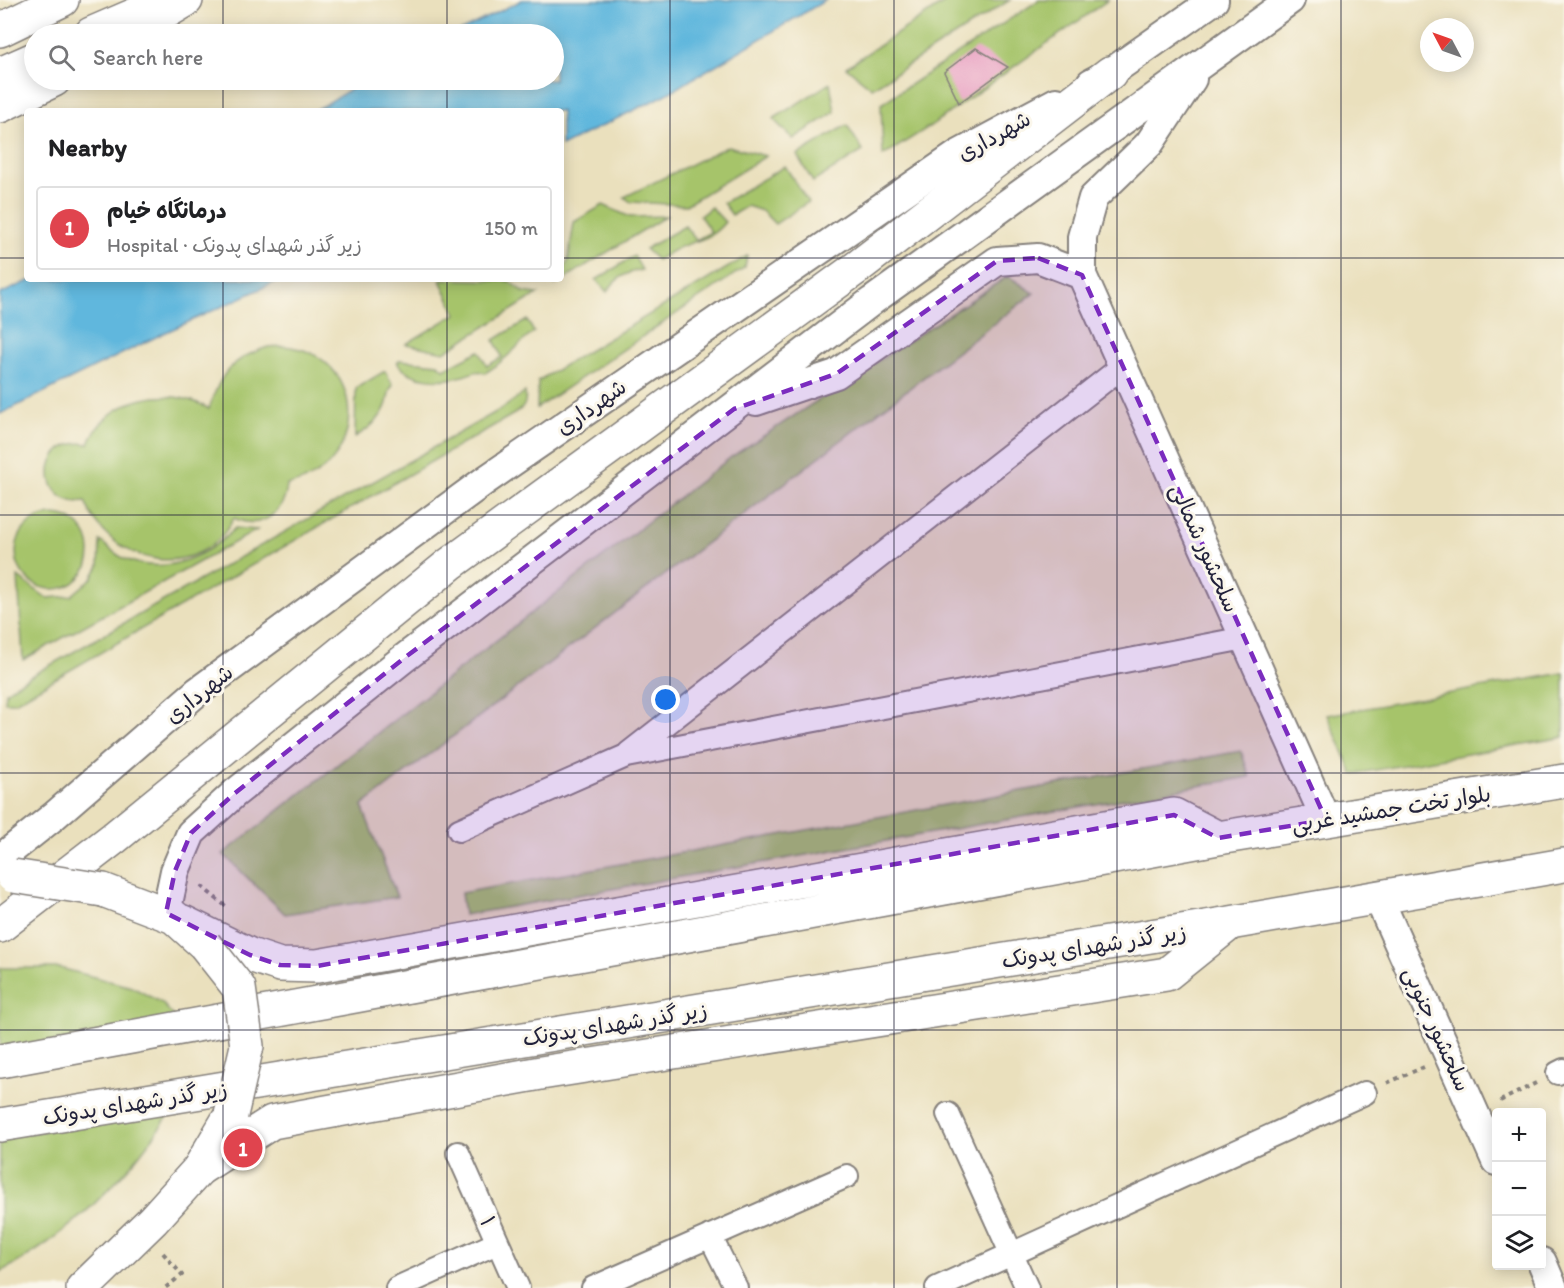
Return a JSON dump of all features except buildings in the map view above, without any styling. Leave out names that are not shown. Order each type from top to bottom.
[{"type":"main road","points":[[0,30],[62,0]]},
{"type":"main road","points":[[114,24],[169,0]]},
{"type":"main road","points":[[146,24],[186,0]]},
{"type":"main road","points":[[0,75],[24,64]]},
{"type":"main road","points":[[0,926],[114,838],[450,564],[855,269],[1110,73]]},
{"type":"main road","points":[[0,106],[33,90]]},
{"type":"main road","name":"بلوار تخت جمشید غربی","points":[[1218,838],[1564,781]]},
{"type":"main road","points":[[4,871],[103,890],[170,915],[250,955],[280,965],[317,966],[1174,815],[1218,838]]},
{"type":"main road","points":[[0,1061],[1218,838]]},
{"type":"main road","points":[[199,1169],[272,1122],[541,1073],[1167,974],[1230,923],[1564,865]]},
{"type":"main road","points":[[83,1288],[153,1220],[199,1169],[231,1115],[246,1046],[239,988],[205,945],[170,915]]},
{"type":"main road","name":"زیر گذر شهدای پدونک","points":[[0,1125],[1230,923]]},
{"type":"street","name":"شهرداری","points":[[4,871],[54,816],[197,693],[483,482],[959,154],[1110,73],[1214,0]]},
{"type":"street","points":[[170,915],[175,871],[191,833],[235,793],[403,659],[872,302],[1290,0]]},
{"type":"street","points":[[734,409],[836,374],[997,261],[1038,258],[1082,275],[1082,237],[1093,198],[1149,144],[1202,64]]},
{"type":"street","name":"سلحشور شمالی","points":[[1082,275],[1326,820]]},
{"type":"street","points":[[626,756],[1123,366]]},
{"type":"street","points":[[459,830],[626,756],[1245,638]]},
{"type":"street","name":"سلحشور جنوبی","points":[[1378,897],[1492,1150]]},
{"type":"street","points":[[937,1288],[1365,1094]]},
{"type":"street","points":[[948,1114],[1027,1288]]},
{"type":"street","name":"۱","points":[[458,1153],[518,1288]]},
{"type":"street","points":[[593,1288],[847,1176]]},
{"type":"street","points":[[710,1236],[736,1288]]},
{"type":"street","points":[[397,1288],[497,1243]]},
{"type":"street","points":[[1545,1270],[1553,1288]]},
{"type":"path","points":[[1365,1094],[1449,1055]]},
{"type":"path","points":[[1475,1114],[1561,1071]]},
{"type":"path","points":[[165,1288],[182,1275]]},
{"type":"highlighted area","points":[[1038,258],[1082,275],[1326,820],[1218,838],[1174,815],[317,966],[280,965],[250,955],[166,913],[175,871],[191,833],[235,793],[403,659],[734,409],[836,374],[997,261]]},
{"type":"green space","points":[[948,0],[1010,0],[872,88],[846,67]]},
{"type":"green space","points":[[1039,0],[1108,0],[929,127],[883,156],[881,104]]},
{"type":"green space","points":[[830,83],[835,112],[793,139],[773,119]]},
{"type":"green space","points":[[847,125],[863,151],[813,182],[797,155]]},
{"type":"green space","points":[[728,146],[766,156],[686,205],[631,202],[624,197]]},
{"type":"green space","points":[[785,166],[808,202],[775,224],[762,211],[747,206],[732,215],[723,203]]},
{"type":"green space","points":[[603,205],[630,217],[666,216],[564,279],[574,222]]},
{"type":"green space","points":[[711,207],[725,222],[711,235],[680,247],[657,260],[645,249],[685,226],[696,240],[711,232],[700,216]]},
{"type":"green space","points":[[634,256],[642,270],[622,276],[607,292],[596,280]]},
{"type":"green space","points":[[747,256],[745,267],[537,408],[538,381]]},
{"type":"green space","points":[[1008,276],[1034,293],[362,806],[397,897],[285,914],[223,854],[731,457]]},
{"type":"green space","points":[[441,282],[510,282],[523,292],[538,294],[444,352],[406,344],[456,314]]},
{"type":"green space","points":[[527,320],[534,332],[499,364],[485,373],[477,372],[437,380],[428,379],[411,374],[397,363],[400,360],[438,364],[444,369],[479,351],[487,366],[502,357],[494,340]]},
{"type":"green space","points":[[288,346],[317,356],[335,372],[345,393],[349,416],[344,439],[333,459],[314,476],[287,485],[282,504],[270,517],[253,522],[234,518],[219,539],[199,552],[178,559],[156,559],[134,553],[114,541],[97,523],[85,501],[70,500],[58,494],[52,484],[50,472],[52,460],[60,450],[72,444],[89,444],[97,428],[109,415],[124,406],[158,397],[176,397],[193,401],[209,409],[218,386],[229,369],[236,362],[268,347]]},
{"type":"green space","points":[[385,371],[393,385],[389,391],[385,409],[374,423],[355,437],[356,388]]},
{"type":"green space","points":[[525,392],[524,405],[514,414],[15,702],[5,702],[6,692],[17,684],[503,408]]},
{"type":"green space","points":[[46,515],[60,515],[74,521],[84,531],[90,545],[90,559],[84,573],[74,583],[60,589],[46,589],[32,583],[22,573],[16,559],[16,545],[22,531],[32,521]]},
{"type":"green space","points":[[235,528],[257,530],[23,660],[18,577],[47,598],[71,596],[92,578],[99,566],[100,541],[123,558],[138,563],[169,565],[184,561],[211,548]]},
{"type":"green space","points":[[1564,673],[1564,737],[1353,774],[1327,715]]},
{"type":"green space","points":[[1241,751],[1250,777],[464,915],[461,893]]},
{"type":"green space","points":[[0,968],[60,968],[132,987],[162,1003],[177,1020],[0,1052]]},
{"type":"green space","points":[[171,1112],[136,1159],[95,1203],[50,1241],[0,1272],[0,1137]]},
{"type":"water","points":[[522,0],[826,0],[665,95],[564,145],[564,108],[319,108],[349,90],[564,90],[564,24],[474,24]]},
{"type":"water","points":[[26,282],[275,282],[162,334],[0,414],[0,294]]},
{"type":"place","name":"درمانگاه خیام","points":[[243,1148]]}]
